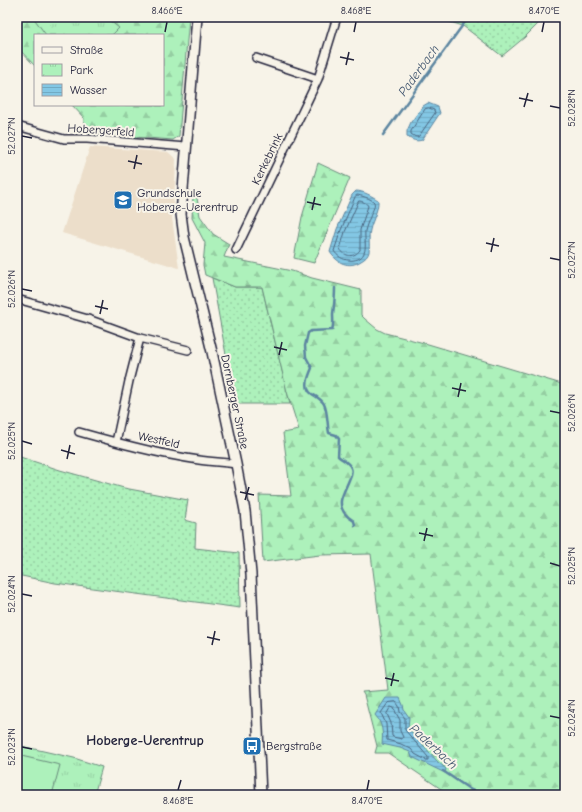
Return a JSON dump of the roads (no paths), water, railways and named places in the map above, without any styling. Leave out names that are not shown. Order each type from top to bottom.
[{"type":"street","name":"Dornberger Straße","points":[[197,17],[181,208],[184,237],[212,352],[245,511],[251,574],[261,795]]},
{"type":"street","name":"Kerkebrink","points":[[236,250],[318,78],[337,17]]},
{"type":"street","points":[[256,58],[318,78]]},
{"type":"street","name":"Hobergerfeld","points":[[17,126],[64,139],[86,139],[186,147]]},
{"type":"street","points":[[17,299],[88,319],[140,338],[188,350]]},
{"type":"street","points":[[116,442],[140,338]]},
{"type":"street","name":"Westfeld","points":[[79,432],[158,452],[236,464]]},
{"type":"water","points":[[428,103],[438,107],[440,113],[422,140],[416,141],[407,137],[407,131],[411,122],[423,106]]},
{"type":"water","points":[[356,191],[373,197],[378,200],[378,204],[369,233],[368,255],[357,263],[348,265],[340,262],[330,252],[337,229],[352,195]]},
{"type":"water","points":[[386,698],[400,698],[404,710],[409,717],[408,728],[446,769],[445,773],[412,757],[410,752],[382,744],[382,729],[380,722],[375,715]]},
{"type":"waterway","name":"Paderbach","points":[[383,135],[470,17]]},
{"type":"waterway","name":"Paderbach","points":[[335,288],[332,330],[311,331],[308,333],[305,346],[306,357],[312,368],[307,385],[309,391],[324,404],[327,414],[329,433],[336,435],[339,439],[338,456],[349,464],[352,470],[342,497],[341,504],[344,513],[354,521],[355,525]]},
{"type":"waterway","name":"Paderbach","points":[[443,771],[471,790],[483,795]]},
{"type":"place","name":"Grundschule Hoberge-Uerentrup","points":[[123,200]]},
{"type":"place","name":"Bergstraße","points":[[252,746]]},
{"type":"district","name":"Hoberge-Uerentrup","points":[[145,740]]}]
